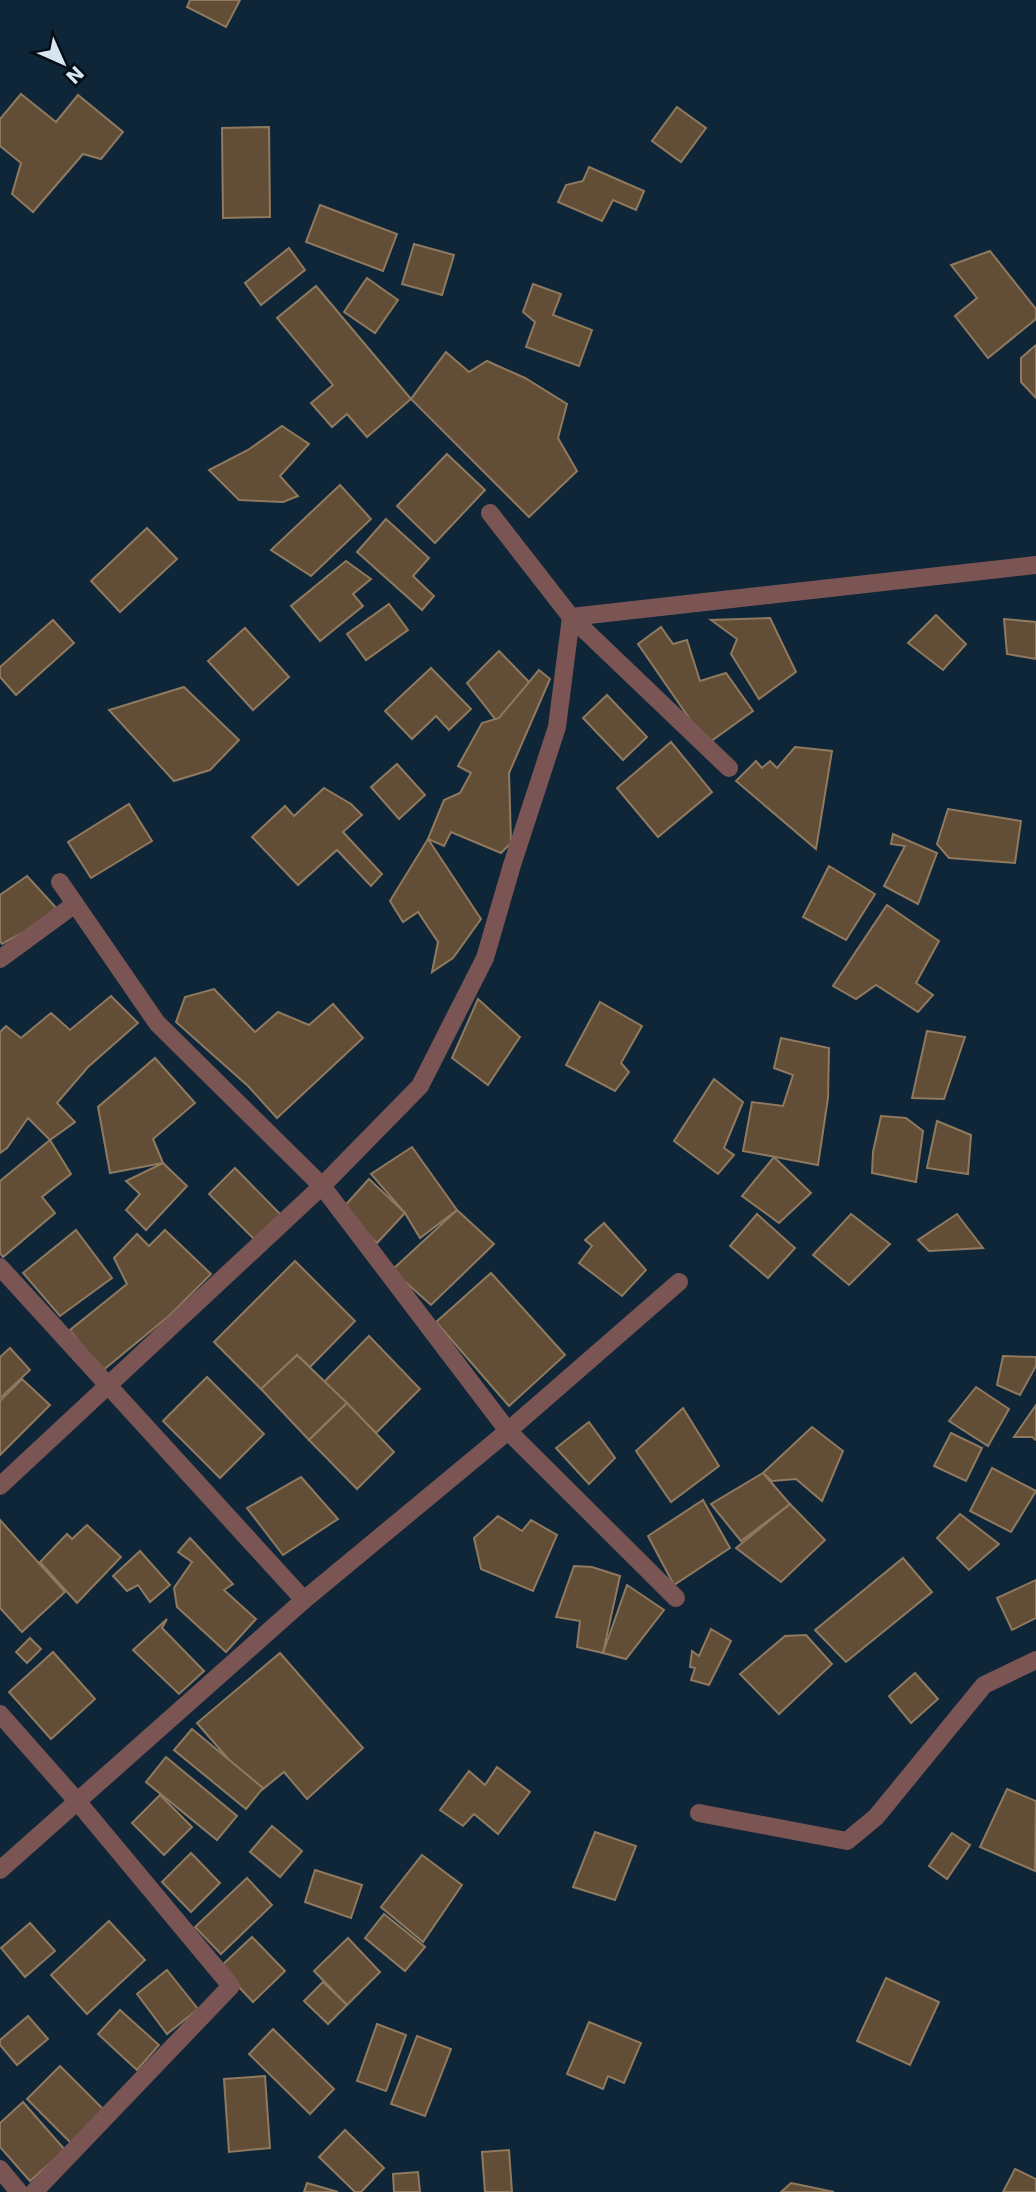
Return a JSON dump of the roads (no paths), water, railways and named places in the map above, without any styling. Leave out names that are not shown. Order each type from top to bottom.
[{"type":"street","points":[[490,513],[571,617],[729,768]]},
{"type":"street","points":[[571,617],[1036,565]]},
{"type":"street","points":[[0,1486],[322,1186],[420,1086],[485,958],[512,864],[557,727],[571,617]]},
{"type":"street","points":[[60,882],[157,1023],[322,1186],[508,1431],[676,1598]]},
{"type":"street","points":[[0,959],[75,904]]},
{"type":"street","points":[[0,1267],[304,1600]]},
{"type":"street","points":[[0,1870],[304,1600],[508,1431],[679,1282]]},
{"type":"street","points":[[699,1813],[847,1841],[876,1817],[984,1685],[1036,1660]]},
{"type":"street","points":[[0,1714],[77,1801],[232,1986],[34,2192]]},
{"type":"street","points":[[0,2169],[19,2192]]}]
